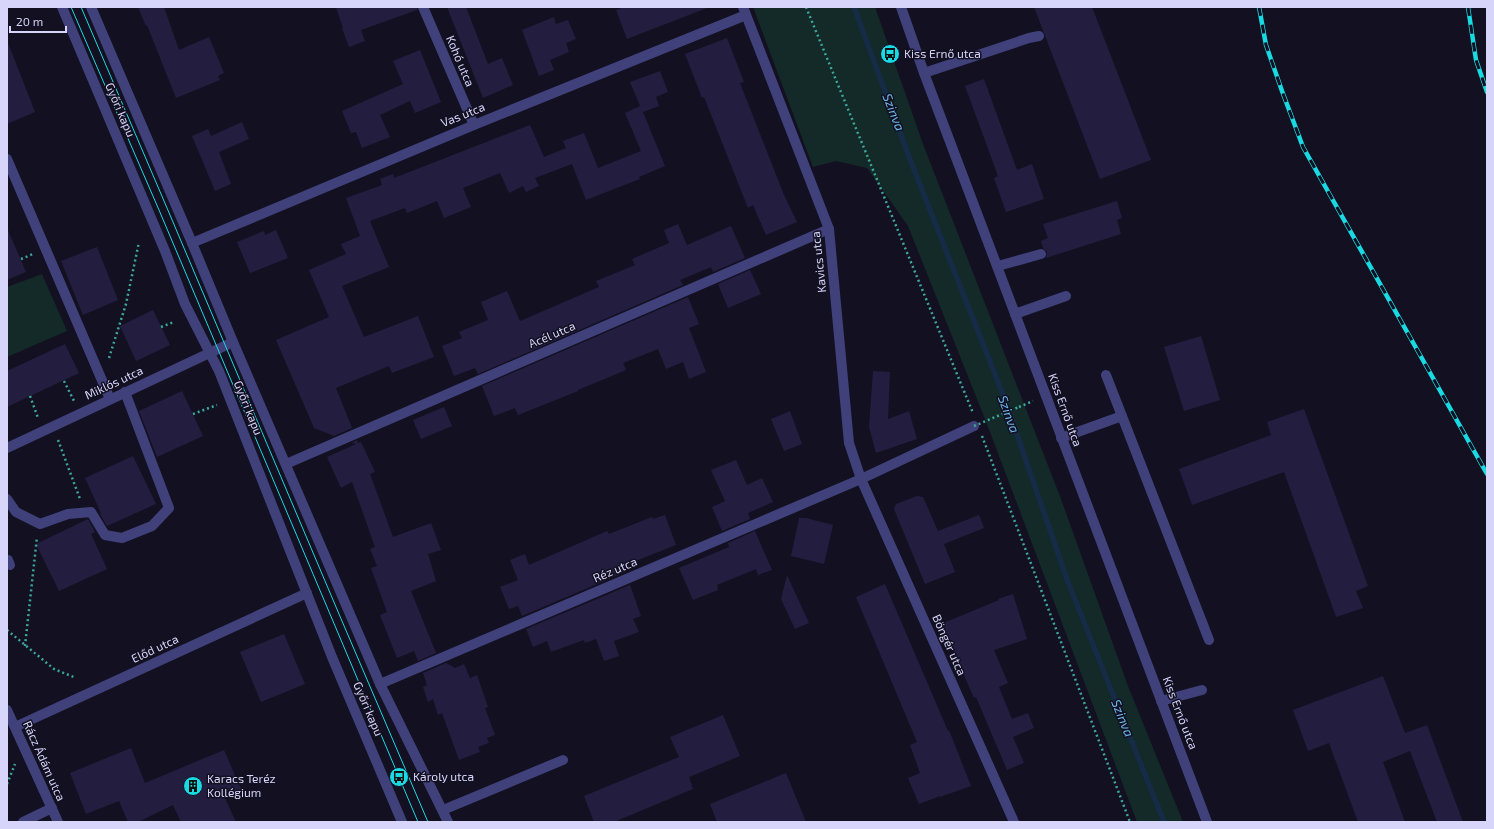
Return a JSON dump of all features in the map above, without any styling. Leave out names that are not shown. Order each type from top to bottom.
[{"type":"street","name":"Győri kapu","points":[[62,7],[165,251],[185,304],[219,371],[332,657],[402,822]]},
{"type":"street","name":"Győri kapu","points":[[91,7],[380,684],[448,822]]},
{"type":"street","name":"Kohó utca","points":[[423,7],[474,125]]},
{"type":"street","name":"Kiss Ernő utca","points":[[900,7],[1061,438],[1207,822]]},
{"type":"street","name":"Vas utca","points":[[192,243],[744,11]]},
{"type":"street","name":"Kavics utca","points":[[744,11],[829,229],[849,443],[861,479]]},
{"type":"street","points":[[924,73],[1039,36]]},
{"type":"street","points":[[7,159],[110,399]]},
{"type":"street","name":"Acél utca","points":[[286,464],[829,229]]},
{"type":"street","points":[[998,266],[1040,254]]},
{"type":"street","points":[[1015,314],[1066,296]]},
{"type":"street","name":"Miklós utca","points":[[7,448],[233,342]]},
{"type":"street","points":[[1106,375],[1209,640]]},
{"type":"street","points":[[7,499],[16,512],[40,524],[68,514],[91,512],[105,535],[122,538],[152,526],[169,508],[125,392]]},
{"type":"street","points":[[1061,438],[1122,416]]},
{"type":"street","name":"Réz utca","points":[[380,684],[861,479],[974,426]]},
{"type":"street","name":"Böngér utca","points":[[861,479],[1014,822]]},
{"type":"street","name":"Előd utca","points":[[15,727],[307,593]]},
{"type":"street","points":[[1161,701],[1202,690]]},
{"type":"street","name":"Rácz Ádám utca","points":[[7,710],[58,822]]},
{"type":"street","points":[[443,810],[563,760]]},
{"type":"street","points":[[23,822],[52,808]]},
{"type":"path","points":[[102,380],[126,304],[140,242]]},
{"type":"path","points":[[161,327],[174,322]]},
{"type":"path","points":[[64,380],[76,405]]},
{"type":"path","points":[[30,396],[41,424]]},
{"type":"path","points":[[193,414],[217,405]]},
{"type":"path","points":[[974,426],[1019,407]]},
{"type":"path","points":[[57,438],[86,513]]},
{"type":"path","points":[[25,646],[36,544],[40,524]]},
{"type":"path","points":[[7,630],[54,669],[76,678]]},
{"type":"green space","points":[[753,7],[875,7],[923,144],[1061,499],[1128,686],[1183,822],[1137,822],[987,424],[908,226],[867,168],[836,161],[813,167]]},
{"type":"green space","points":[[42,274],[67,331],[7,357],[7,287]]},
{"type":"building","points":[[138,7],[164,7],[179,50],[209,37],[224,73],[218,76],[220,80],[176,98],[147,25],[146,26]]},
{"type":"building","points":[[336,7],[417,7],[417,10],[361,30],[365,41],[349,47]]},
{"type":"building","points":[[447,7],[466,7],[488,64],[502,58],[513,85],[483,98]]},
{"type":"building","points":[[624,7],[707,8],[627,39],[616,10]]},
{"type":"building","points":[[1034,7],[1092,7],[1151,160],[1100,179]]},
{"type":"building","points":[[554,17],[556,24],[568,20],[576,39],[566,43],[569,52],[550,60],[554,70],[539,76],[522,30]]},
{"type":"building","points":[[727,38],[744,82],[740,83],[784,195],[797,222],[766,235],[753,205],[748,208],[704,97],[702,98],[685,54]]},
{"type":"building","points":[[8,43],[35,112],[7,124],[7,44]]},
{"type":"building","points":[[420,50],[441,102],[415,113],[410,101],[380,115],[390,137],[362,148],[356,132],[351,133],[342,111],[403,84],[393,61]]},
{"type":"building","points":[[660,71],[668,92],[656,97],[659,106],[643,112],[665,166],[639,177],[640,179],[586,200],[572,164],[535,178],[539,186],[526,192],[523,186],[509,193],[500,173],[463,188],[471,207],[444,218],[437,201],[407,213],[405,208],[370,221],[389,267],[342,286],[364,337],[418,316],[434,357],[392,373],[389,366],[336,388],[352,428],[334,436],[314,428],[276,340],[329,317],[309,270],[346,254],[341,244],[360,236],[346,198],[382,185],[380,179],[393,174],[394,178],[530,125],[544,157],[566,148],[563,141],[584,133],[598,168],[641,151],[625,113],[640,106],[630,82]]},
{"type":"building","points":[[984,79],[1017,170],[1032,164],[1044,199],[1006,212],[994,178],[998,176],[965,86]]},
{"type":"building","points":[[242,122],[249,139],[219,152],[231,184],[215,191],[192,136],[208,129],[211,136]]},
{"type":"building","points":[[1117,201],[1122,218],[1117,220],[1121,234],[1046,258],[1047,252],[1043,248],[1041,241],[1048,238],[1043,224]]},
{"type":"building","points":[[678,224],[687,245],[731,226],[745,258],[713,272],[711,267],[680,280],[683,285],[478,374],[475,368],[454,376],[442,346],[462,338],[459,332],[488,320],[481,302],[507,291],[520,321],[599,287],[596,281],[635,265],[632,259],[669,243],[664,230]]},
{"type":"building","points":[[7,228],[26,272],[7,280]]},
{"type":"building","points":[[276,230],[288,258],[250,273],[237,242],[264,231],[265,235]]},
{"type":"building","points":[[97,247],[118,300],[83,315],[61,261]]},
{"type":"building","points":[[750,270],[761,294],[728,308],[718,284]]},
{"type":"building","points":[[688,297],[699,324],[689,328],[706,372],[689,379],[683,362],[666,369],[658,349],[623,363],[626,370],[578,391],[518,415],[515,408],[494,416],[482,386]]},
{"type":"building","points":[[153,310],[170,345],[136,361],[120,326]]},
{"type":"building","points":[[1201,336],[1220,400],[1184,411],[1164,347]]},
{"type":"building","points":[[65,344],[79,373],[7,407],[7,371]]},
{"type":"building","points":[[873,371],[890,372],[888,419],[909,411],[917,439],[876,453],[869,427]]},
{"type":"building","points":[[182,391],[203,436],[157,457],[139,411]]},
{"type":"building","points":[[444,407],[452,426],[421,439],[413,420]]},
{"type":"building","points":[[1304,409],[1368,586],[1356,591],[1363,608],[1336,617],[1284,472],[1192,505],[1179,469],[1271,435],[1267,422]]},
{"type":"building","points":[[790,411],[802,444],[784,451],[771,419]]},
{"type":"building","points":[[357,440],[358,443],[361,442],[375,472],[370,474],[393,537],[431,523],[441,550],[428,554],[436,581],[411,591],[436,653],[418,661],[414,651],[397,658],[380,615],[387,612],[371,568],[377,566],[370,549],[375,547],[352,482],[341,488],[327,457],[356,444],[352,443]]},
{"type":"building","points":[[133,456],[156,504],[107,526],[100,514],[101,513],[85,478]]},
{"type":"building","points":[[736,460],[747,485],[762,478],[773,502],[748,513],[750,519],[722,531],[712,507],[725,501],[711,470]]},
{"type":"building","points":[[917,496],[923,497],[938,531],[979,515],[984,528],[944,544],[955,572],[925,584],[894,509],[896,504]]},
{"type":"building","points":[[665,515],[676,545],[623,566],[625,572],[522,616],[518,606],[509,609],[500,587],[518,580],[510,560],[525,554],[529,565],[607,531],[609,534],[652,517],[653,519]]},
{"type":"building","points":[[799,518],[806,518],[833,525],[824,564],[791,556]]},
{"type":"building","points":[[88,519],[95,532],[91,534],[107,569],[59,591],[36,544]]},
{"type":"building","points":[[755,531],[772,570],[758,575],[756,569],[717,585],[718,590],[693,600],[679,568],[729,547],[728,543]]},
{"type":"building","points":[[787,575],[809,623],[795,629],[781,599]]},
{"type":"building","points":[[885,584],[948,731],[949,730],[971,786],[919,804],[908,778],[920,773],[910,745],[917,742],[856,597]]},
{"type":"building","points":[[630,585],[641,616],[633,619],[639,632],[614,641],[619,656],[604,661],[596,639],[585,643],[584,640],[551,652],[547,641],[533,647],[526,629]]},
{"type":"building","points":[[1013,594],[1027,639],[994,650],[1008,683],[999,687],[1012,719],[1028,713],[1034,728],[1013,737],[1024,763],[1007,770],[976,697],[974,698],[941,624]]},
{"type":"building","points":[[284,634],[305,684],[261,702],[240,652]]},
{"type":"building","points":[[446,663],[455,668],[464,664],[470,678],[477,675],[488,707],[485,708],[495,735],[487,738],[489,743],[478,747],[480,752],[459,760],[442,713],[438,715],[433,699],[428,702],[423,687],[427,685],[423,673]]},
{"type":"building","points":[[1383,676],[1405,733],[1427,725],[1463,822],[1437,822],[1410,751],[1383,762],[1405,822],[1358,822],[1329,743],[1308,751],[1293,710]]},
{"type":"building","points":[[723,715],[740,756],[689,777],[693,789],[614,822],[594,822],[584,796],[679,757],[670,737]]},
{"type":"building","points":[[131,748],[145,783],[224,750],[241,789],[224,796],[236,822],[181,822],[173,805],[138,822],[128,822],[119,801],[86,814],[70,773]]},
{"type":"building","points":[[786,773],[806,822],[717,822],[710,804]]},
{"type":"waterway","name":"Szinva","points":[[854,7],[911,162],[1004,397],[1068,582],[1164,822]]},
{"type":"tram line","points":[[71,7],[159,210],[418,822]]},
{"type":"tram line","points":[[81,7],[428,822]]},
{"type":"railway","points":[[1259,7],[1266,45],[1303,147],[1487,474]]},
{"type":"railway","points":[[1468,7],[1476,60],[1487,92]]},
{"type":"place","name":"Kiss Ernő utca","points":[[890,54]]},
{"type":"place","name":"Károly utca","points":[[399,777]]},
{"type":"place","name":"Karacs Teréz Kollégium","points":[[193,786]]}]
